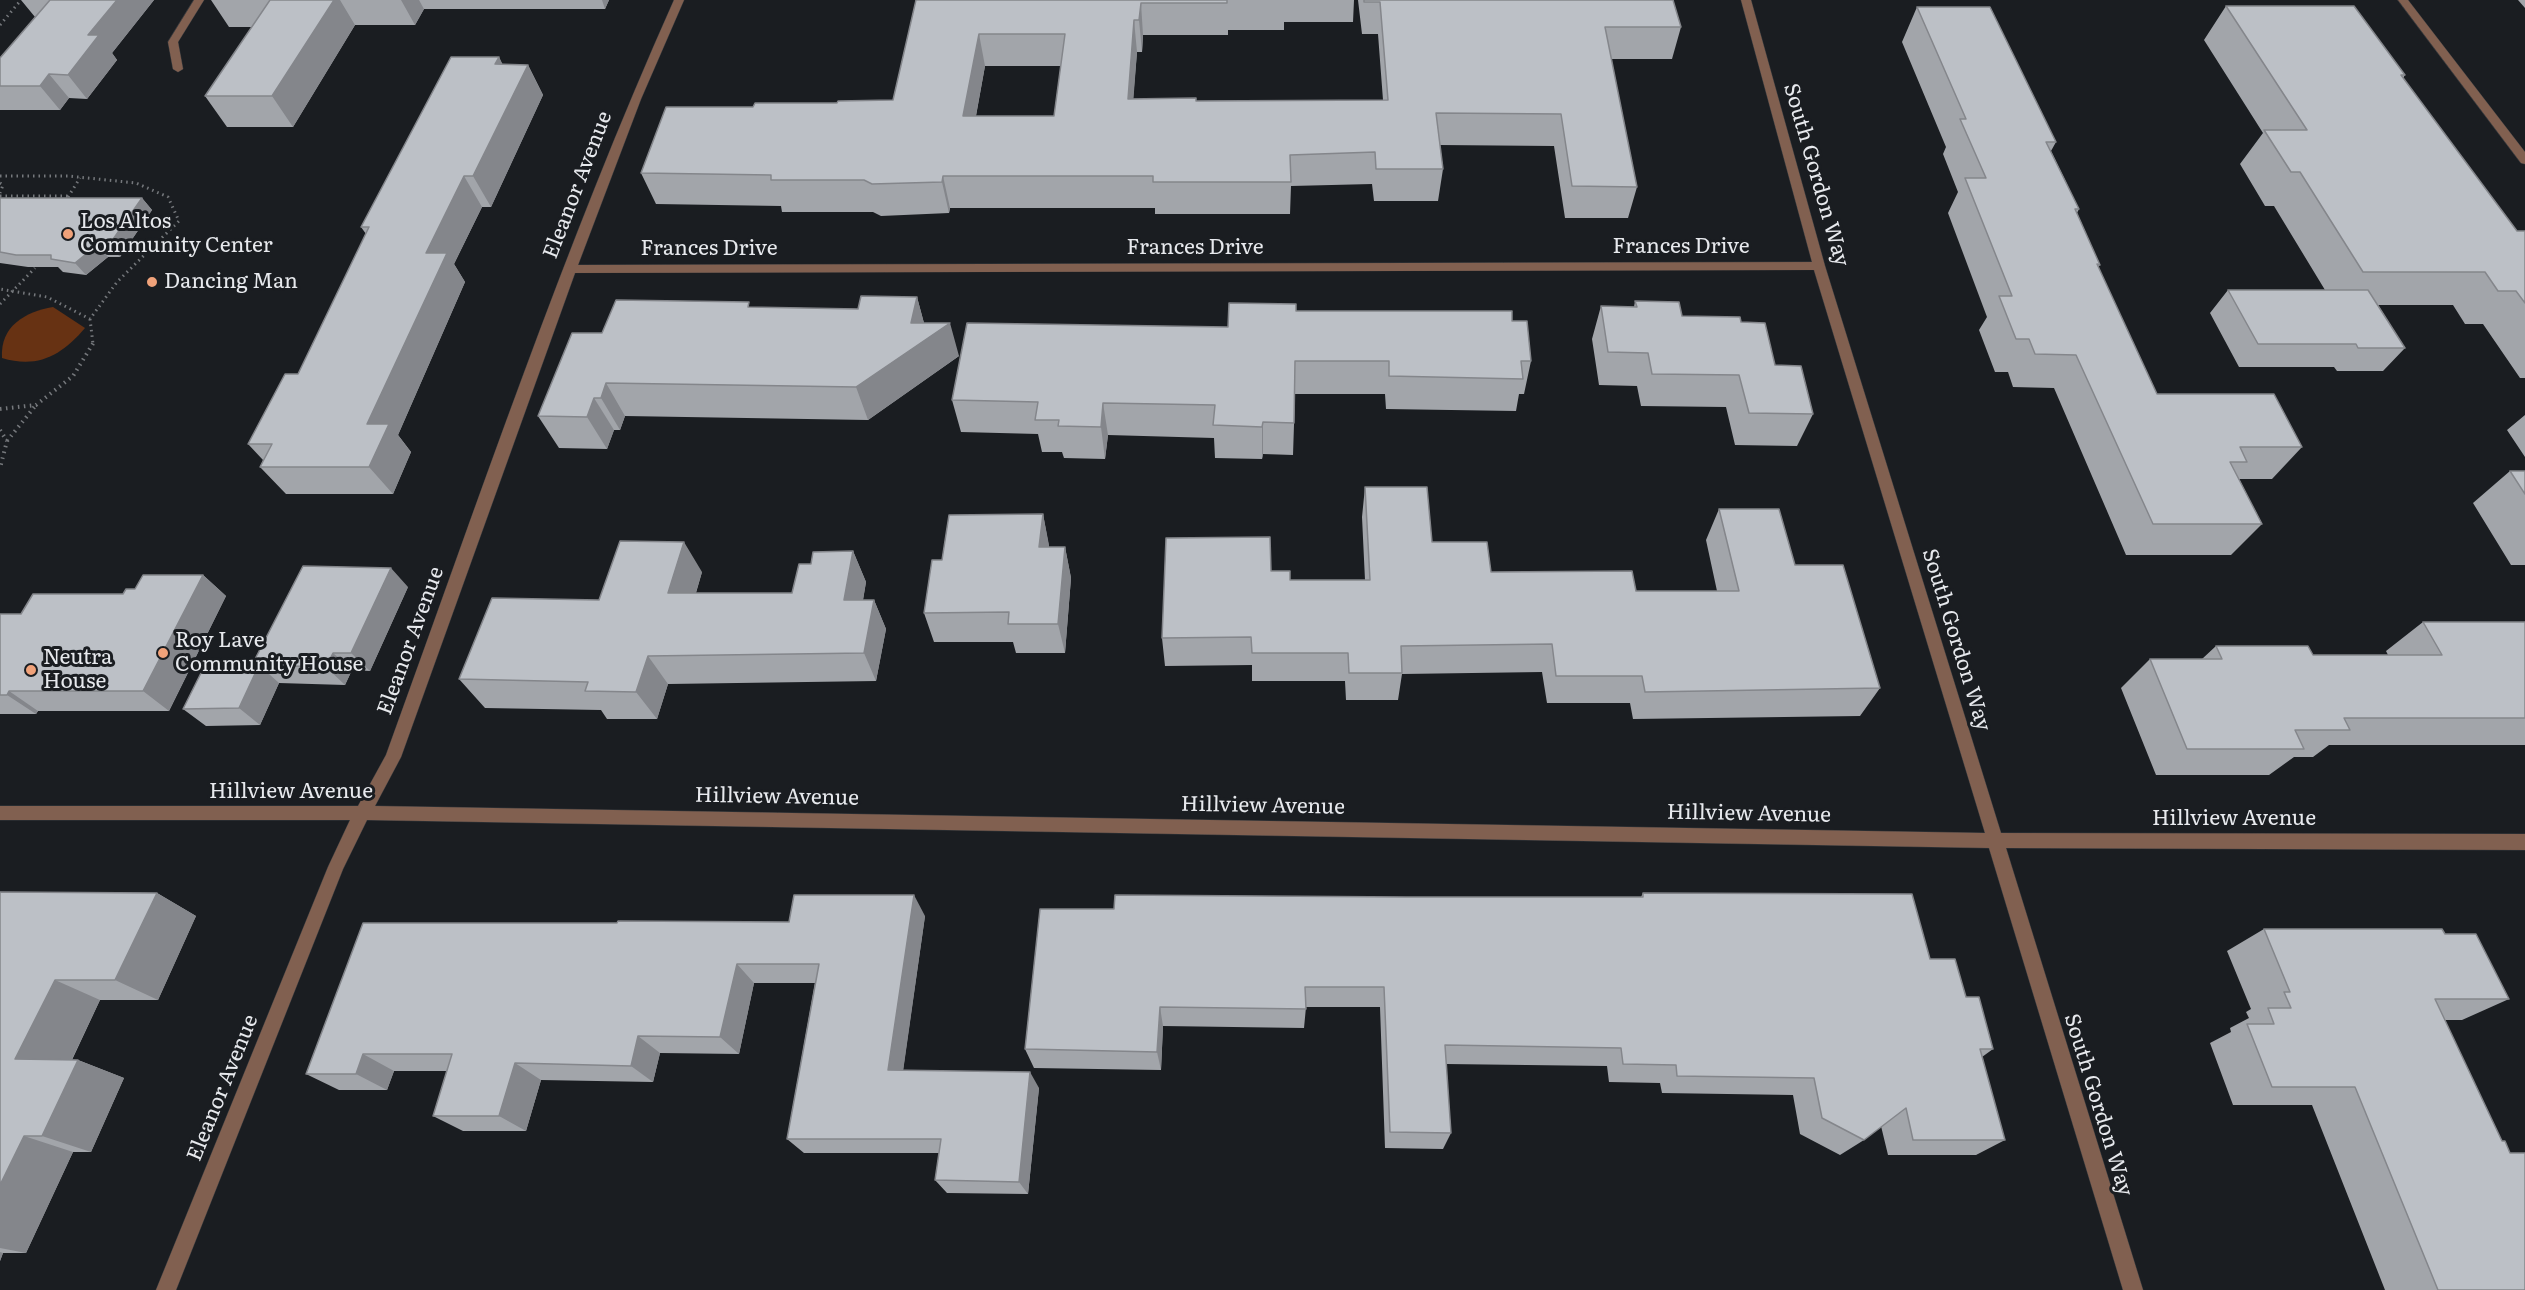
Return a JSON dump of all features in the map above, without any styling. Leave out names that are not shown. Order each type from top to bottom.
[{"type":"street","points":[[178,69],[173,42],[199,0]]},
{"type":"street","name":"Eleanor Avenue","points":[[166,1290],[336,867],[393,757],[570,269],[635,99],[679,0]]},
{"type":"street","name":"South Gordon Way","points":[[1746,0],[1819,266],[2133,1290]]},
{"type":"street","points":[[2403,0],[2525,160]]},
{"type":"street","name":"Frances Drive","points":[[570,269],[1819,266]]},
{"type":"street","name":"Hillview Avenue","points":[[0,813],[361,815],[429,813],[1996,841],[2525,842]]},
{"type":"path","points":[[0,25],[21,0]]},
{"type":"path","points":[[0,176],[81,178],[136,183],[168,197],[179,221],[117,282],[90,319],[94,343],[73,376],[36,405],[7,441],[0,468]]},
{"type":"path","points":[[63,203],[81,178]]},
{"type":"path","points":[[0,183],[3,185],[0,194],[68,196]]},
{"type":"path","points":[[0,304],[35,268]]},
{"type":"path","points":[[0,289],[31,291],[63,302],[90,319]]},
{"type":"path","points":[[0,409],[36,405]]},
{"type":"path","points":[[0,430],[7,441]]},
{"type":"shaded area","points":[[53,307],[85,328],[67,346],[48,357],[27,362],[2,358],[5,337],[16,322],[33,313]]},
{"type":"building","points":[[50,0],[117,0],[88,35],[99,35],[68,75],[49,74],[40,86],[0,86],[0,58]]},
{"type":"building","points":[[270,0],[334,0],[272,96],[205,96]]},
{"type":"building","points":[[916,0],[1227,0],[1227,3],[1141,3],[1139,20],[1134,20],[1128,99],[1388,100],[1380,2],[1364,2],[1364,0],[1673,0],[1681,27],[1605,27],[1637,187],[1572,186],[1561,114],[1436,113],[1443,169],[1376,169],[1375,152],[1290,155],[1291,182],[1153,182],[1153,176],[943,176],[942,182],[872,184],[864,180],[771,180],[771,175],[641,173],[666,107],[753,107],[755,103],[893,100]],"holes":[[[979,34],[1065,34],[1054,116],[963,116]]]},
{"type":"building","points":[[2226,6],[2354,6],[2405,75],[2401,75],[2517,231],[2525,231],[2525,303],[2516,291],[2498,291],[2485,272],[2363,272],[2300,172],[2291,172],[2264,130],[2307,130]]},
{"type":"building","points":[[1917,7],[1990,7],[2056,142],[2046,142],[2079,209],[2075,209],[2100,265],[2097,264],[2157,394],[2274,394],[2302,447],[2240,447],[2247,462],[2230,462],[2262,524],[2153,524],[2076,355],[2035,354],[2029,339],[2016,339],[1999,296],[2012,296],[1965,178],[1986,178],[1960,119],[1966,119]]},
{"type":"building","points":[[451,57],[499,57],[495,64],[528,65],[473,176],[464,176],[426,253],[447,253],[367,424],[389,424],[369,467],[260,467],[272,444],[248,444],[285,374],[298,374],[369,227],[361,227]]},
{"type":"building","name":"Los Altos Community Center","points":[[0,198],[142,198],[109,245],[97,245],[75,263],[51,259],[51,255],[16,255],[0,252]]},
{"type":"building","points":[[2228,290],[2368,290],[2405,348],[2358,348],[2356,344],[2258,344]]},
{"type":"building","points":[[861,296],[917,297],[911,323],[950,323],[856,387],[606,383],[601,398],[594,398],[587,417],[538,416],[572,333],[602,333],[616,300],[749,302],[748,307],[858,309]]},
{"type":"building","points":[[1635,301],[1679,302],[1682,316],[1740,317],[1741,322],[1765,323],[1775,365],[1801,366],[1813,414],[1749,413],[1739,375],[1652,374],[1648,353],[1608,352],[1601,306],[1637,307]]},
{"type":"building","points":[[1229,303],[1296,304],[1296,311],[1512,311],[1512,321],[1527,321],[1531,361],[1521,361],[1523,379],[1389,376],[1389,361],[1295,361],[1294,423],[1263,422],[1262,427],[1213,425],[1215,405],[1103,403],[1101,427],[1058,426],[1059,420],[1035,420],[1038,402],[952,400],[967,323],[1228,327]]},
{"type":"building","points":[[2510,471],[2525,471],[2525,494]]},
{"type":"building","points":[[1365,487],[1427,487],[1432,542],[1487,542],[1491,572],[1632,571],[1636,591],[1739,591],[1719,509],[1779,509],[1795,565],[1843,565],[1880,688],[1645,692],[1642,676],[1556,676],[1552,644],[1401,646],[1402,673],[1349,673],[1348,653],[1252,653],[1251,637],[1162,638],[1166,538],[1270,537],[1271,571],[1290,571],[1290,580],[1370,580]]},
{"type":"building","points":[[1043,514],[1039,547],[1065,547],[1058,624],[1008,624],[1009,612],[924,613],[932,560],[942,560],[949,515]]},
{"type":"building","points":[[620,541],[684,542],[668,593],[792,593],[799,564],[811,564],[813,552],[853,551],[844,600],[874,600],[864,653],[648,656],[636,692],[585,691],[588,682],[459,679],[492,598],[599,600]]},
{"type":"building","points":[[303,566],[391,568],[351,653],[333,653],[326,667],[259,665],[239,708],[183,709],[207,661],[254,661]]},
{"type":"building","points":[[143,575],[203,575],[143,691],[9,691],[7,695],[0,695],[0,614],[21,614],[33,594],[123,594],[126,589],[135,589]]},
{"type":"building","points":[[2423,622],[2525,622],[2525,718],[2344,718],[2350,730],[2295,730],[2304,749],[2187,749],[2150,659],[2222,659],[2216,646],[2308,646],[2313,655],[2442,655]]},
{"type":"building","points":[[0,892],[157,893],[115,980],[55,980],[15,1059],[78,1060],[42,1136],[24,1136],[0,1185]]},
{"type":"building","points":[[1643,893],[1912,894],[1930,959],[1955,959],[1966,997],[1979,997],[1993,1049],[1980,1049],[2005,1140],[1913,1140],[1906,1108],[1864,1140],[1822,1118],[1814,1078],[1677,1076],[1676,1065],[1623,1064],[1621,1048],[1445,1045],[1451,1133],[1390,1132],[1384,987],[1305,987],[1306,1009],[1160,1007],[1157,1052],[1025,1049],[1040,909],[1114,909],[1115,895],[1643,897]]},
{"type":"building","points":[[794,895],[914,895],[888,1070],[1030,1072],[1019,1182],[935,1180],[941,1139],[787,1139],[819,964],[737,964],[720,1037],[638,1036],[631,1066],[515,1063],[499,1116],[433,1116],[452,1054],[363,1054],[356,1074],[306,1074],[363,923],[789,922]]},
{"type":"building","points":[[2264,929],[2442,929],[2445,934],[2476,934],[2509,999],[2435,999],[2502,1141],[2505,1141],[2510,1153],[2525,1153],[2525,1290],[2438,1290],[2355,1087],[2272,1087],[2247,1024],[2274,1024],[2268,1008],[2291,1008],[2284,992],[2290,992]]},
{"type":"place","name":"Los Altos Community Center","points":[[68,234]]},
{"type":"place","name":"Dancing Man","points":[[152,282]]},
{"type":"place","name":"Roy Lave Community House","points":[[163,653]]},
{"type":"place","name":"Neutra House","points":[[31,670]]}]
